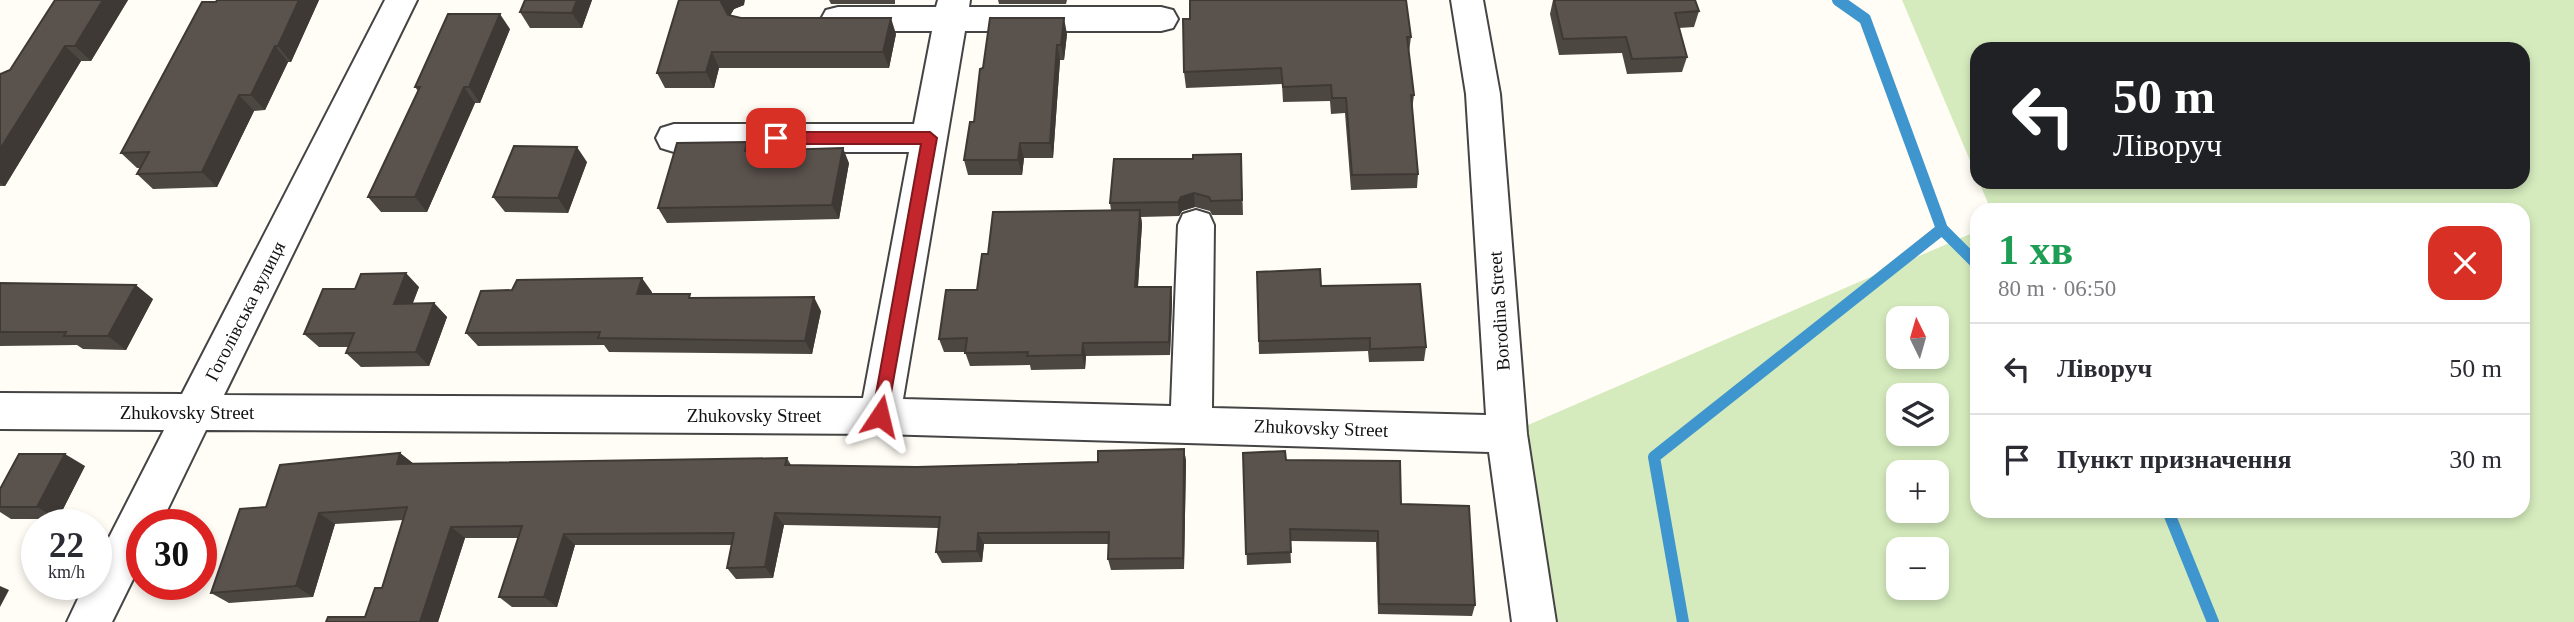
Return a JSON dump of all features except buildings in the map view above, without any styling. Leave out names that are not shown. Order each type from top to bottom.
[{"type":"street","name":"Гоголівська вулиця","points":[[89,622],[401,0]]},
{"type":"street","name":"Borodina Street","points":[[1467,0],[1483,94],[1507,434],[1534,622]]},
{"type":"street","points":[[802,19],[953,9],[1161,19]]},
{"type":"street","points":[[880,416],[953,9]]},
{"type":"street","points":[[674,138],[930,138]]},
{"type":"street","points":[[1191,424],[1196,225]]},
{"type":"street","name":"Zhukovsky Street","points":[[0,411],[880,416],[1507,434]]},
{"type":"green space","points":[[1902,0],[2574,0],[2574,622],[1535,622],[1507,434],[1970,234],[1970,518],[2530,518],[2530,203],[1988,203],[1982,189],[2530,189],[2530,42],[1970,42],[1970,160]]},
{"type":"waterway","points":[[1838,0],[1865,19],[1942,229]]},
{"type":"waterway","points":[[1683,622],[1654,457],[1942,229]]},
{"type":"waterway","points":[[1942,229],[1970,257]]},
{"type":"waterway","points":[[2171,518],[2213,622]]},
{"type":"route","points":[[776,138],[930,138],[880,416]]}]
